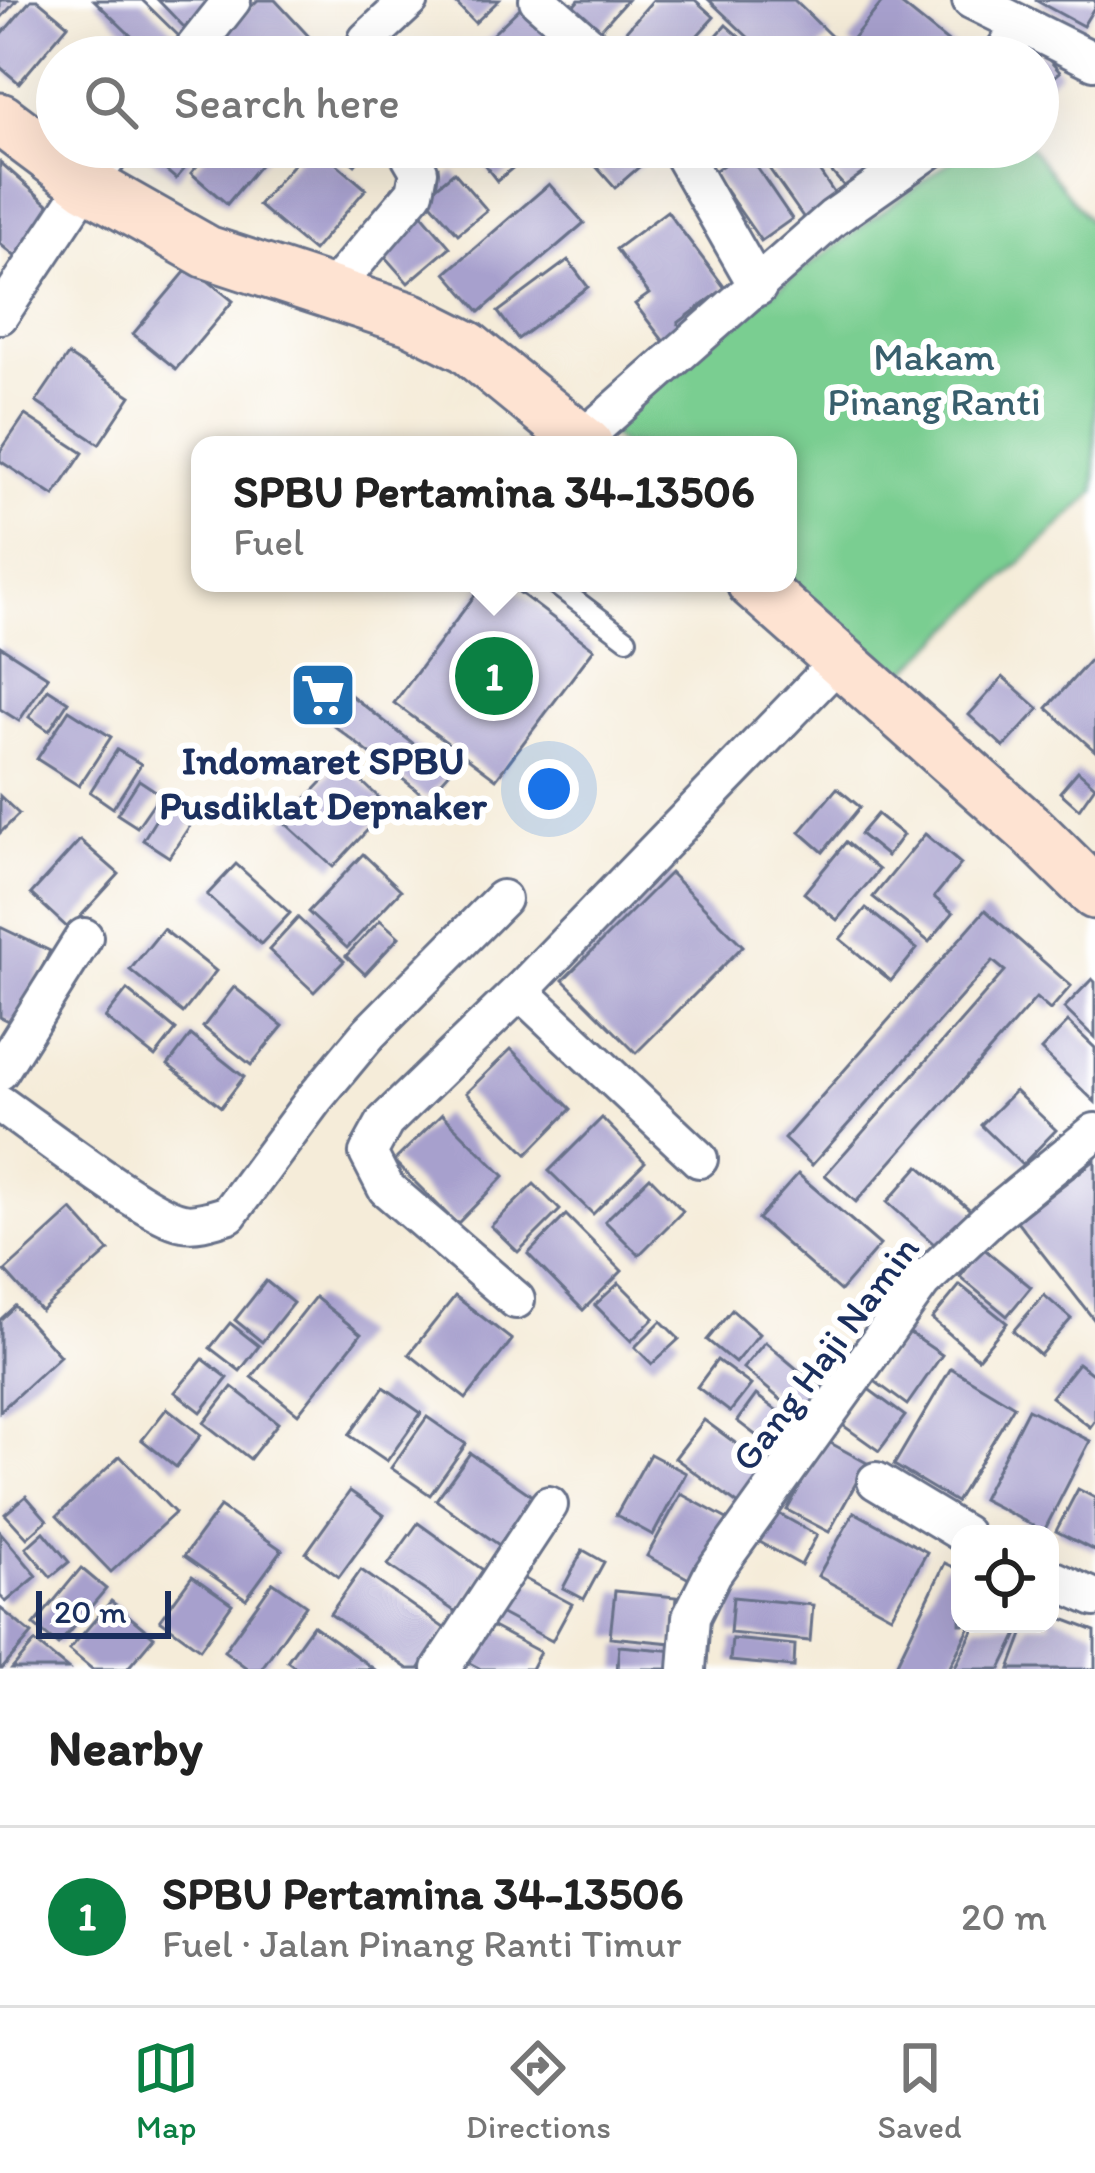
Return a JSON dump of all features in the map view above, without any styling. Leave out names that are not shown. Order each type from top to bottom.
[{"type":"street","points":[[204,36],[232,0]]},
{"type":"street","points":[[371,36],[410,0]]},
{"type":"street","points":[[538,0],[578,36]]},
{"type":"street","points":[[971,0],[1043,36]]},
{"type":"street","points":[[1014,36],[1022,25]]},
{"type":"street","points":[[1059,44],[1094,62]]},
{"type":"street","points":[[0,119],[36,135]]},
{"type":"street","points":[[0,316],[100,168]]},
{"type":"street","points":[[106,168],[207,252],[411,320],[467,347],[578,436]]},
{"type":"street","points":[[331,291],[415,192],[417,168]]},
{"type":"street","points":[[690,168],[758,287]]},
{"type":"street","points":[[591,436],[833,218],[904,168]]},
{"type":"street","points":[[763,592],[1095,892]]},
{"type":"street","points":[[516,1300],[386,1188],[368,1153],[385,1122],[520,992],[842,662]]},
{"type":"street","points":[[0,1104],[139,1199],[181,1222],[229,1214],[369,1033],[502,898]]},
{"type":"street","points":[[0,1071],[84,937]]},
{"type":"street","points":[[520,992],[699,1159]]},
{"type":"street","name":"Gang Haji Namin","points":[[687,1669],[691,1617],[713,1573],[922,1282],[991,1217],[1095,1132]]},
{"type":"street","points":[[876,1481],[951,1526]]},
{"type":"street","points":[[441,1669],[549,1505]]},
{"type":"street","points":[[1059,1582],[1095,1598]]},
{"type":"lane","points":[[566,592],[627,640]]},
{"type":"green space","name":"Makam Pinang Ranti","points":[[941,168],[1047,168],[1095,228],[1095,492],[891,686],[797,592],[797,436],[612,436],[596,422]]},
{"type":"building","points":[[0,0],[17,0],[0,19]]},
{"type":"building","points":[[31,0],[38,0],[68,25],[59,36],[36,36],[36,63],[19,83],[0,67],[0,36]]},
{"type":"building","points":[[94,0],[142,0],[179,36],[131,36]]},
{"type":"building","points":[[158,0],[213,0],[184,27]]},
{"type":"building","points":[[258,0],[275,0],[308,36],[221,36]]},
{"type":"building","points":[[453,0],[499,0],[475,23]]},
{"type":"building","points":[[579,0],[627,0],[595,36],[567,13]]},
{"type":"building","points":[[653,0],[695,0],[714,17],[697,36],[624,33]]},
{"type":"building","points":[[709,0],[794,0],[831,36],[747,36]]},
{"type":"building","points":[[884,0],[896,0],[941,36],[855,36]]},
{"type":"building","points":[[1035,0],[1095,0],[1095,6],[1083,26]]},
{"type":"building","points":[[522,6],[548,33],[545,36],[491,36]]},
{"type":"building","points":[[726,25],[738,36],[716,36]]},
{"type":"building","points":[[0,162],[58,213],[18,259],[0,244]]},
{"type":"building","points":[[163,168],[185,168],[176,179]]},
{"type":"building","points":[[195,168],[257,168],[227,204],[191,173]]},
{"type":"building","points":[[290,168],[342,168],[366,189],[313,251],[258,205]]},
{"type":"building","points":[[487,168],[512,168],[497,181]]},
{"type":"building","points":[[597,168],[638,168],[615,188]]},
{"type":"building","points":[[757,168],[792,219],[761,241],[713,172]]},
{"type":"building","points":[[769,168],[817,168],[838,199],[806,221]]},
{"type":"building","points":[[828,168],[881,168],[852,195]]},
{"type":"building","points":[[454,172],[487,210],[458,234],[425,196]]},
{"type":"building","points":[[549,184],[584,223],[480,312],[446,273]]},
{"type":"building","points":[[667,211],[725,288],[678,323],[685,333],[668,347],[635,304],[649,294],[616,249]]},
{"type":"building","points":[[420,212],[450,247],[408,283],[377,248]]},
{"type":"building","points":[[568,260],[588,287],[518,339],[498,312]]},
{"type":"building","points":[[190,266],[233,301],[176,369],[133,334]]},
{"type":"building","points":[[68,355],[131,396],[99,444],[36,402]]},
{"type":"building","points":[[25,415],[83,453],[54,496],[0,461],[0,452]]},
{"type":"building","points":[[477,592],[519,592],[594,649],[496,779],[394,703]]},
{"type":"building","points":[[0,646],[48,677],[19,721],[0,709]]},
{"type":"building","points":[[1095,655],[1095,751],[1047,708]]},
{"type":"building","points":[[317,669],[450,772],[427,798],[297,697]]},
{"type":"building","points":[[1003,677],[1039,709],[1004,747],[969,715]]},
{"type":"building","points":[[48,689],[68,702],[49,731],[29,717]]},
{"type":"building","points":[[69,710],[111,737],[79,786],[37,759]]},
{"type":"building","points":[[117,750],[141,764],[113,808],[90,792]]},
{"type":"building","points":[[341,762],[389,807],[333,867],[284,822]]},
{"type":"building","points":[[1078,771],[1095,786],[1079,809],[1060,792]]},
{"type":"building","points":[[139,780],[160,794],[137,827],[117,814]]},
{"type":"building","points":[[837,788],[860,807],[823,852],[800,832]]},
{"type":"building","points":[[0,796],[19,814],[0,833]]},
{"type":"building","points":[[166,803],[193,821],[169,857],[143,840]]},
{"type":"building","points":[[877,814],[903,835],[887,856],[860,834]]},
{"type":"building","points":[[925,834],[961,864],[934,897],[953,913],[929,942],[873,897]]},
{"type":"building","points":[[80,840],[119,874],[69,929],[31,894]]},
{"type":"building","points":[[846,842],[879,870],[837,920],[804,893]]},
{"type":"building","points":[[363,854],[401,890],[347,948],[308,912]]},
{"type":"building","points":[[236,864],[290,913],[261,944],[207,895]]},
{"type":"building","points":[[670,873],[743,946],[636,1053],[563,980]]},
{"type":"building","points":[[866,908],[917,949],[891,981],[840,939]]},
{"type":"building","points":[[985,910],[1071,986],[1050,1010],[1036,998],[856,1202],[825,1175],[1005,971],[993,961],[812,1165],[784,1139]]},
{"type":"building","points":[[298,918],[344,961],[314,992],[269,950]]},
{"type":"building","points":[[380,920],[399,937],[365,974],[346,956]]},
{"type":"building","points":[[0,927],[50,951],[16,1025],[0,1017]]},
{"type":"building","points":[[163,929],[216,971],[183,1013],[130,970]]},
{"type":"building","points":[[1092,979],[1095,982],[1095,1038],[1064,1008]]},
{"type":"building","points":[[234,987],[283,1026],[251,1065],[203,1027]]},
{"type":"building","points":[[127,990],[176,1030],[155,1057],[105,1018]]},
{"type":"building","points":[[1068,1022],[1095,1048],[1095,1102],[1041,1050]]},
{"type":"building","points":[[191,1035],[244,1077],[221,1107],[168,1065]]},
{"type":"building","points":[[511,1049],[571,1109],[527,1154],[466,1093]]},
{"type":"building","points":[[1015,1091],[1056,1130],[1022,1165],[981,1125]]},
{"type":"building","points":[[442,1114],[504,1176],[457,1224],[394,1161]]},
{"type":"building","points":[[602,1118],[645,1162],[593,1214],[549,1171]]},
{"type":"building","points":[[1095,1160],[1095,1321],[1017,1221]]},
{"type":"building","points":[[919,1166],[975,1214],[942,1251],[887,1202]]},
{"type":"building","points":[[798,1174],[880,1245],[840,1291],[758,1219]]},
{"type":"building","points":[[650,1177],[683,1211],[639,1255],[605,1221]]},
{"type":"building","points":[[534,1184],[560,1210],[518,1252],[491,1226]]},
{"type":"building","points":[[72,1210],[109,1251],[41,1311],[5,1271]]},
{"type":"building","points":[[566,1215],[622,1271],[583,1310],[528,1254]]},
{"type":"building","points":[[983,1248],[1031,1287],[1007,1316],[960,1277]]},
{"type":"building","points":[[266,1281],[293,1303],[262,1342],[235,1320]]},
{"type":"building","points":[[619,1283],[654,1318],[631,1341],[595,1305]]},
{"type":"building","points":[[960,1285],[1007,1323],[978,1358],[932,1319]]},
{"type":"building","points":[[1044,1295],[1071,1319],[1040,1355],[1013,1331]]},
{"type":"building","points":[[455,1296],[512,1340],[466,1399],[409,1354]]},
{"type":"building","points":[[315,1297],[361,1334],[298,1414],[252,1377]]},
{"type":"building","points":[[15,1306],[60,1356],[0,1411],[0,1320]]},
{"type":"building","points":[[732,1310],[759,1334],[735,1363],[707,1340]]},
{"type":"building","points":[[661,1321],[679,1339],[652,1364],[635,1347]]},
{"type":"building","points":[[230,1323],[259,1346],[240,1371],[210,1348]]},
{"type":"building","points":[[907,1331],[942,1355],[907,1405],[873,1380]]},
{"type":"building","points":[[765,1342],[822,1390],[800,1416],[743,1368]]},
{"type":"building","points":[[203,1359],[228,1378],[201,1412],[175,1392]]},
{"type":"building","points":[[717,1360],[751,1385],[730,1412],[697,1387]]},
{"type":"building","points":[[1078,1363],[1095,1376],[1095,1420],[1090,1427],[1051,1397]]},
{"type":"building","points":[[951,1368],[1014,1406],[956,1502],[894,1465]]},
{"type":"building","points":[[232,1387],[278,1423],[250,1459],[204,1423]]},
{"type":"building","points":[[384,1387],[421,1413],[387,1461],[349,1435]]},
{"type":"building","points":[[867,1388],[905,1416],[879,1451],[841,1424]]},
{"type":"building","points":[[756,1395],[803,1430],[783,1456],[737,1421]]},
{"type":"building","points":[[167,1408],[201,1435],[176,1467],[142,1440]]},
{"type":"building","points":[[1028,1409],[1090,1441],[1047,1525],[1032,1525],[982,1499]]},
{"type":"building","points":[[427,1417],[466,1444],[430,1495],[391,1468]]},
{"type":"building","points":[[704,1420],[776,1473],[747,1511],[675,1458]]},
{"type":"building","points":[[825,1440],[867,1463],[829,1532],[787,1510]]},
{"type":"building","points":[[470,1453],[534,1497],[499,1545],[436,1500]]},
{"type":"building","points":[[650,1454],[686,1473],[653,1535],[616,1515]]},
{"type":"building","points":[[120,1456],[175,1513],[111,1572],[57,1516]]},
{"type":"building","points":[[1078,1489],[1095,1498],[1095,1551],[1059,1533]]},
{"type":"building","points":[[350,1491],[384,1515],[339,1577],[306,1553]]},
{"type":"building","points":[[681,1494],[736,1524],[702,1586],[647,1556]]},
{"type":"building","points":[[26,1496],[47,1520],[27,1538],[5,1514]]},
{"type":"building","points":[[220,1507],[282,1550],[246,1599],[184,1556]]},
{"type":"building","points":[[774,1511],[817,1535],[801,1565],[758,1541]]},
{"type":"building","points":[[854,1512],[927,1552],[891,1616],[818,1576]]},
{"type":"building","points":[[418,1523],[486,1572],[457,1613],[388,1565]]},
{"type":"building","points":[[0,1532],[37,1576],[6,1602],[0,1596]]},
{"type":"building","points":[[44,1532],[69,1562],[51,1577],[26,1548]]},
{"type":"building","points":[[583,1550],[604,1562],[584,1599],[563,1588]]},
{"type":"building","points":[[945,1563],[951,1566],[951,1633],[967,1633],[949,1669],[894,1669]]},
{"type":"building","points":[[81,1568],[106,1589],[58,1645],[34,1625]]},
{"type":"building","points":[[361,1570],[447,1630],[419,1669],[408,1669],[330,1614]]},
{"type":"building","points":[[512,1572],[572,1604],[552,1641],[492,1609]]},
{"type":"building","points":[[192,1576],[232,1604],[200,1649],[160,1620]]},
{"type":"building","points":[[273,1582],[306,1605],[261,1669],[248,1669],[224,1651]]},
{"type":"building","points":[[615,1591],[676,1597],[672,1643],[610,1637]]},
{"type":"building","points":[[733,1597],[813,1605],[810,1641],[730,1633]]},
{"type":"building","points":[[111,1601],[154,1637],[127,1669],[92,1669],[69,1650]]},
{"type":"building","points":[[0,1608],[32,1634],[2,1669],[0,1669]]},
{"type":"building","points":[[1059,1617],[1095,1631],[1095,1669],[1010,1669],[1024,1633],[1059,1633]]},
{"type":"building","points":[[482,1621],[540,1652],[531,1669],[481,1669],[462,1659]]},
{"type":"building","points":[[313,1625],[374,1669],[298,1669],[287,1661]]},
{"type":"building","points":[[972,1633],[1019,1633],[1001,1669],[954,1669]]},
{"type":"building","points":[[732,1639],[795,1645],[794,1667],[730,1661]]},
{"type":"building","points":[[35,1642],[68,1669],[12,1669]]},
{"type":"building","points":[[619,1646],[677,1651],[675,1669],[617,1669]]},
{"type":"place","name":"SPBU Pertamina 34-13506","points":[[494,676]]},
{"type":"place","name":"Indomaret SPBU Pusdiklat Depnaker","points":[[323,695]]}]
